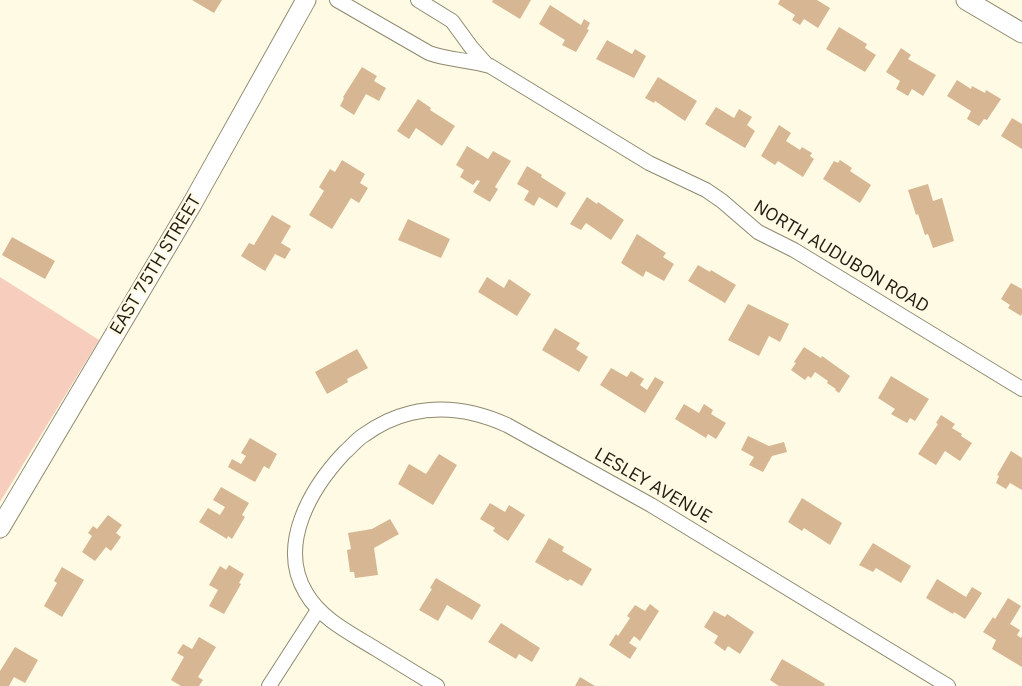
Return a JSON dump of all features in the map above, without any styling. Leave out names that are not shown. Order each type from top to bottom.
[{"type":"street","name":"EAST 75TH STREET","points":[[0,528],[192,204],[306,0]]},
{"type":"street","name":"NORTH AUDUBON ROAD","points":[[337,0],[429,53],[487,65],[649,163],[706,190],[758,232],[794,250],[1022,389]]},
{"type":"street","name":"NORTH AUDUBON ROAD","points":[[418,0],[452,21],[487,65]]},
{"type":"street","points":[[966,0],[987,5],[1022,34]]},
{"type":"street","name":"LESLEY AVENUE","points":[[437,686],[345,630],[318,610],[306,594],[298,574],[296,539],[306,508],[330,469],[363,436],[392,419],[411,413],[450,409],[489,417],[515,430],[651,506],[948,686]]},
{"type":"street","points":[[269,686],[318,610]]},
{"type":"shaded area","points":[[0,277],[99,340],[0,502]]},
{"type":"building","points":[[192,0],[222,0],[214,13]]},
{"type":"building","points":[[493,0],[531,0],[520,19],[492,2]]},
{"type":"building","points":[[780,0],[817,0],[830,8],[818,28],[804,19],[800,25],[792,20],[795,15],[778,4]]},
{"type":"building","points":[[550,5],[581,25],[584,19],[590,23],[587,29],[589,30],[576,52],[562,45],[565,40],[539,24]]},
{"type":"building","points":[[839,27],[867,44],[865,48],[876,55],[865,72],[826,49]]},
{"type":"building","points":[[607,40],[632,54],[635,49],[646,56],[634,78],[596,59]]},
{"type":"building","points":[[901,48],[911,55],[908,59],[936,75],[923,96],[912,89],[908,96],[896,89],[900,81],[886,72]]},
{"type":"building","points":[[362,67],[377,76],[374,81],[386,88],[379,101],[366,94],[354,115],[340,106],[343,97]]},
{"type":"building","points":[[658,77],[697,101],[685,121],[655,101],[654,103],[645,98]]},
{"type":"building","points":[[957,80],[971,89],[972,86],[985,93],[986,90],[1001,99],[987,120],[984,119],[979,126],[967,119],[971,111],[947,96]]},
{"type":"building","points":[[418,99],[431,108],[430,110],[455,126],[442,146],[416,128],[409,139],[397,131]]},
{"type":"building","points":[[716,107],[734,118],[739,109],[752,117],[747,125],[755,131],[745,148],[705,124]]},
{"type":"building","points":[[1012,118],[1022,124],[1022,149],[1001,136]]},
{"type":"building","points":[[779,125],[791,133],[786,141],[800,150],[802,147],[812,153],[810,156],[814,159],[803,177],[778,161],[775,165],[761,156]]},
{"type":"building","points":[[467,146],[488,159],[493,151],[511,161],[495,187],[498,189],[490,202],[473,192],[480,181],[477,180],[473,185],[460,177],[464,170],[456,165]]},
{"type":"building","points":[[342,160],[365,174],[360,183],[368,188],[359,203],[351,198],[332,229],[309,215],[324,191],[319,187],[330,169],[335,172]]},
{"type":"building","points":[[840,160],[852,168],[850,171],[871,185],[860,203],[823,179],[834,161],[838,163]]},
{"type":"building","points":[[527,166],[566,193],[557,208],[539,197],[534,206],[524,200],[529,191],[517,184]]},
{"type":"building","points":[[928,184],[933,201],[942,198],[954,241],[933,248],[928,234],[925,235],[918,214],[916,215],[908,190]]},
{"type":"building","points":[[587,197],[597,204],[598,202],[624,220],[611,240],[586,223],[581,230],[570,224]]},
{"type":"building","points":[[272,215],[291,226],[281,243],[291,249],[285,259],[275,254],[265,271],[241,256],[249,243],[254,245]]},
{"type":"building","points":[[408,219],[450,239],[441,258],[398,240]]},
{"type":"building","points":[[637,234],[666,253],[663,257],[674,264],[664,281],[646,271],[643,277],[621,263]]},
{"type":"building","points":[[12,237],[55,261],[45,279],[2,255]]},
{"type":"building","points":[[698,265],[710,272],[711,270],[736,285],[725,303],[688,281]]},
{"type":"building","points":[[487,277],[504,288],[509,279],[531,294],[517,316],[478,292]]},
{"type":"building","points":[[1011,283],[1022,289],[1021,316],[1008,308],[1010,305],[1001,299]]},
{"type":"building","points":[[748,304],[789,324],[780,342],[769,336],[759,356],[728,340]]},
{"type":"building","points":[[555,328],[580,343],[576,349],[588,357],[579,372],[542,350]]},
{"type":"building","points":[[804,347],[821,358],[822,356],[850,376],[839,393],[827,383],[828,381],[815,372],[811,378],[808,376],[805,380],[791,370]]},
{"type":"building","points":[[357,349],[368,368],[347,379],[348,382],[327,394],[315,372]]},
{"type":"building","points":[[611,368],[627,377],[631,371],[644,379],[640,385],[647,390],[655,377],[664,382],[645,413],[600,385]]},
{"type":"building","points":[[891,376],[929,399],[915,421],[910,418],[907,423],[891,414],[895,409],[878,398]]},
{"type":"building","points":[[684,404],[699,413],[704,404],[713,410],[711,414],[726,423],[716,439],[708,434],[706,438],[675,419]]},
{"type":"building","points":[[941,415],[955,424],[952,428],[972,443],[960,461],[945,451],[936,465],[918,454],[938,424],[936,423]]},
{"type":"building","points":[[748,436],[769,446],[784,442],[787,452],[772,456],[763,472],[749,465],[754,457],[741,450]]},
{"type":"building","points":[[250,438],[277,454],[269,469],[264,466],[255,482],[228,467],[232,459],[241,464],[246,456],[241,453]]},
{"type":"building","points":[[1011,451],[1022,458],[1022,490],[1010,483],[1006,489],[996,483],[999,476],[997,475]]},
{"type":"building","points":[[439,454],[457,465],[433,505],[398,484],[409,464],[426,474]]},
{"type":"building","points":[[221,487],[249,503],[242,515],[245,517],[232,539],[228,536],[227,539],[199,522],[208,508],[220,515],[225,507],[213,500]]},
{"type":"building","points":[[802,498],[842,523],[830,545],[804,528],[802,531],[788,522]]},
{"type":"building","points":[[490,503],[505,512],[509,505],[525,515],[508,541],[493,531],[495,528],[480,519]]},
{"type":"building","points":[[108,515],[122,525],[116,533],[121,537],[111,551],[106,547],[95,561],[82,552],[92,536],[88,533],[93,526],[97,529]]},
{"type":"building","points":[[390,519],[399,534],[374,548],[378,575],[355,578],[354,572],[350,572],[347,550],[351,549],[348,533],[372,529]]},
{"type":"building","points":[[549,538],[564,547],[562,551],[592,569],[582,586],[570,579],[568,581],[535,562]]},
{"type":"building","points":[[873,543],[911,566],[901,583],[876,568],[873,572],[859,565]]},
{"type":"building","points":[[229,565],[244,574],[239,583],[241,584],[224,614],[209,606],[218,590],[209,585],[220,566],[226,570]]},
{"type":"building","points":[[62,567],[84,580],[62,617],[44,606],[57,583],[54,581]]},
{"type":"building","points":[[436,578],[481,605],[472,620],[447,605],[438,621],[419,610],[432,589],[430,588]]},
{"type":"building","points":[[937,579],[966,597],[972,587],[982,593],[965,619],[926,598]]},
{"type":"building","points":[[1008,598],[1021,606],[1010,624],[1020,630],[1017,635],[1021,638],[1022,636],[1022,667],[992,649],[996,640],[983,632],[993,617],[995,619]]},
{"type":"building","points":[[650,604],[659,611],[640,641],[634,636],[629,643],[637,648],[630,659],[609,645],[616,634],[618,636],[630,618],[627,616],[635,605],[645,611]]},
{"type":"building","points":[[714,611],[725,617],[727,614],[754,632],[740,654],[728,646],[725,651],[714,643],[718,636],[704,627]]},
{"type":"building","points":[[501,623],[540,648],[532,662],[519,654],[516,659],[488,642]]},
{"type":"building","points":[[199,637],[216,647],[198,677],[203,680],[199,686],[181,686],[171,680],[184,657],[177,653],[183,644],[192,649]]},
{"type":"building","points":[[15,647],[38,660],[25,683],[14,677],[9,686],[0,686],[0,671]]},
{"type":"building","points":[[782,659],[825,684],[824,686],[779,686],[770,680]]},
{"type":"building","points":[[580,677],[595,686],[575,686]]}]
